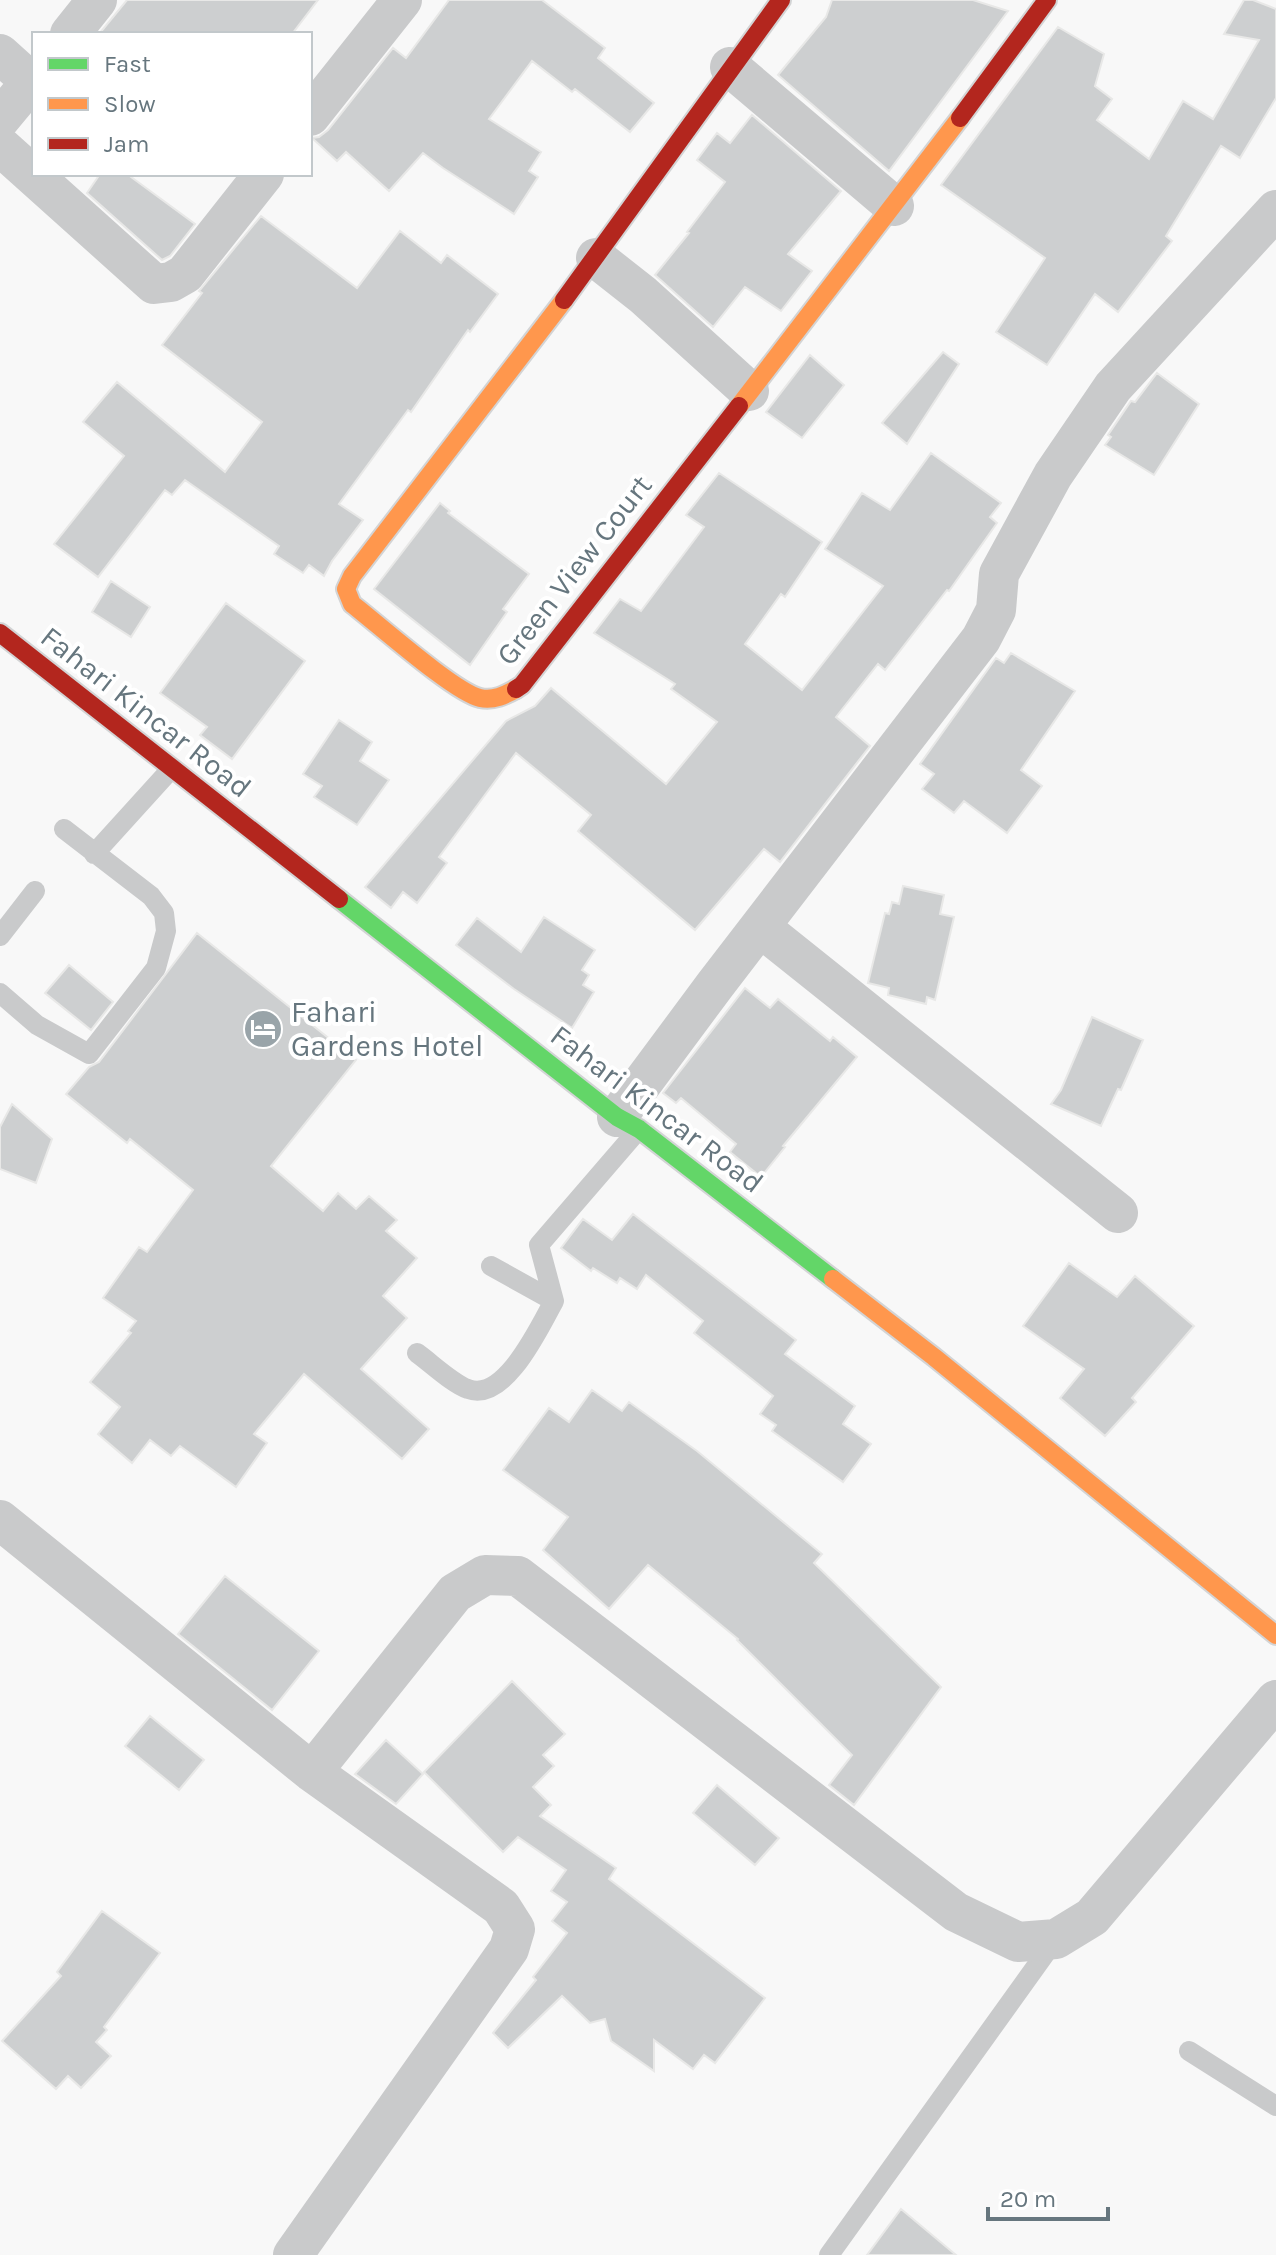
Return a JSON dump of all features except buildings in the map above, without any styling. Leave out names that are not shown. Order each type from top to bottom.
[{"type":"street","points":[[72,32],[97,0]]},
{"type":"street","points":[[312,113],[402,0]]},
{"type":"street","name":"Green View Court","points":[[781,0],[730,67],[596,258],[352,576],[346,589],[352,604],[464,692],[482,701],[504,696],[522,685],[894,206],[1047,0]]},
{"type":"street","points":[[0,54],[32,80],[0,119]]},
{"type":"street","points":[[730,67],[894,206]]},
{"type":"street","points":[[0,146],[32,175]]},
{"type":"street","points":[[33,176],[154,284],[171,282],[185,274],[262,176]]},
{"type":"street","points":[[628,1123],[760,927],[981,639],[996,610],[999,574],[1053,475],[1113,387],[1276,210]]},
{"type":"street","points":[[596,258],[643,295],[749,391]]},
{"type":"street","name":"Fahari Kincar Road","points":[[0,633],[628,1123],[934,1357],[1276,1635]]},
{"type":"street","points":[[760,927],[1118,1213]]},
{"type":"street","points":[[0,1520],[312,1772],[501,1907],[515,1929],[509,1949],[293,2255]]},
{"type":"street","points":[[312,1772],[455,1593],[485,1575],[518,1576],[956,1912],[1018,1942],[1056,1939],[1092,1917],[1276,1700]]},
{"type":"lane","points":[[94,854],[172,768]]},
{"type":"lane","points":[[0,993],[37,1025],[89,1054],[156,968],[166,931],[164,913],[151,896],[64,829]]},
{"type":"lane","points":[[0,936],[35,891]]},
{"type":"lane","points":[[417,1353],[467,1389],[487,1388],[516,1367],[554,1301],[539,1245],[628,1123]]},
{"type":"lane","points":[[491,1266],[554,1301]]},
{"type":"lane","points":[[829,2255],[1056,1939]]},
{"type":"lane","points":[[1189,2051],[1276,2106]]},
{"type":"traffic: fast","points":[[339,899],[617,1117],[639,1129],[833,1279]]},
{"type":"traffic: slow","points":[[739,406],[960,118]]},
{"type":"traffic: slow","points":[[516,689],[490,699],[468,693],[435,671],[352,604],[346,589],[352,576],[564,300]]},
{"type":"traffic: slow","points":[[833,1279],[934,1357],[1276,1635]]},
{"type":"traffic: jam","points":[[564,300],[781,0]]},
{"type":"traffic: jam","points":[[960,118],[1047,0]]},
{"type":"traffic: jam","points":[[516,689],[739,406]]},
{"type":"traffic: jam","points":[[0,633],[339,899]]},
{"type":"place","name":"Fahari Gardens Hotel","points":[[263,1029]]}]
